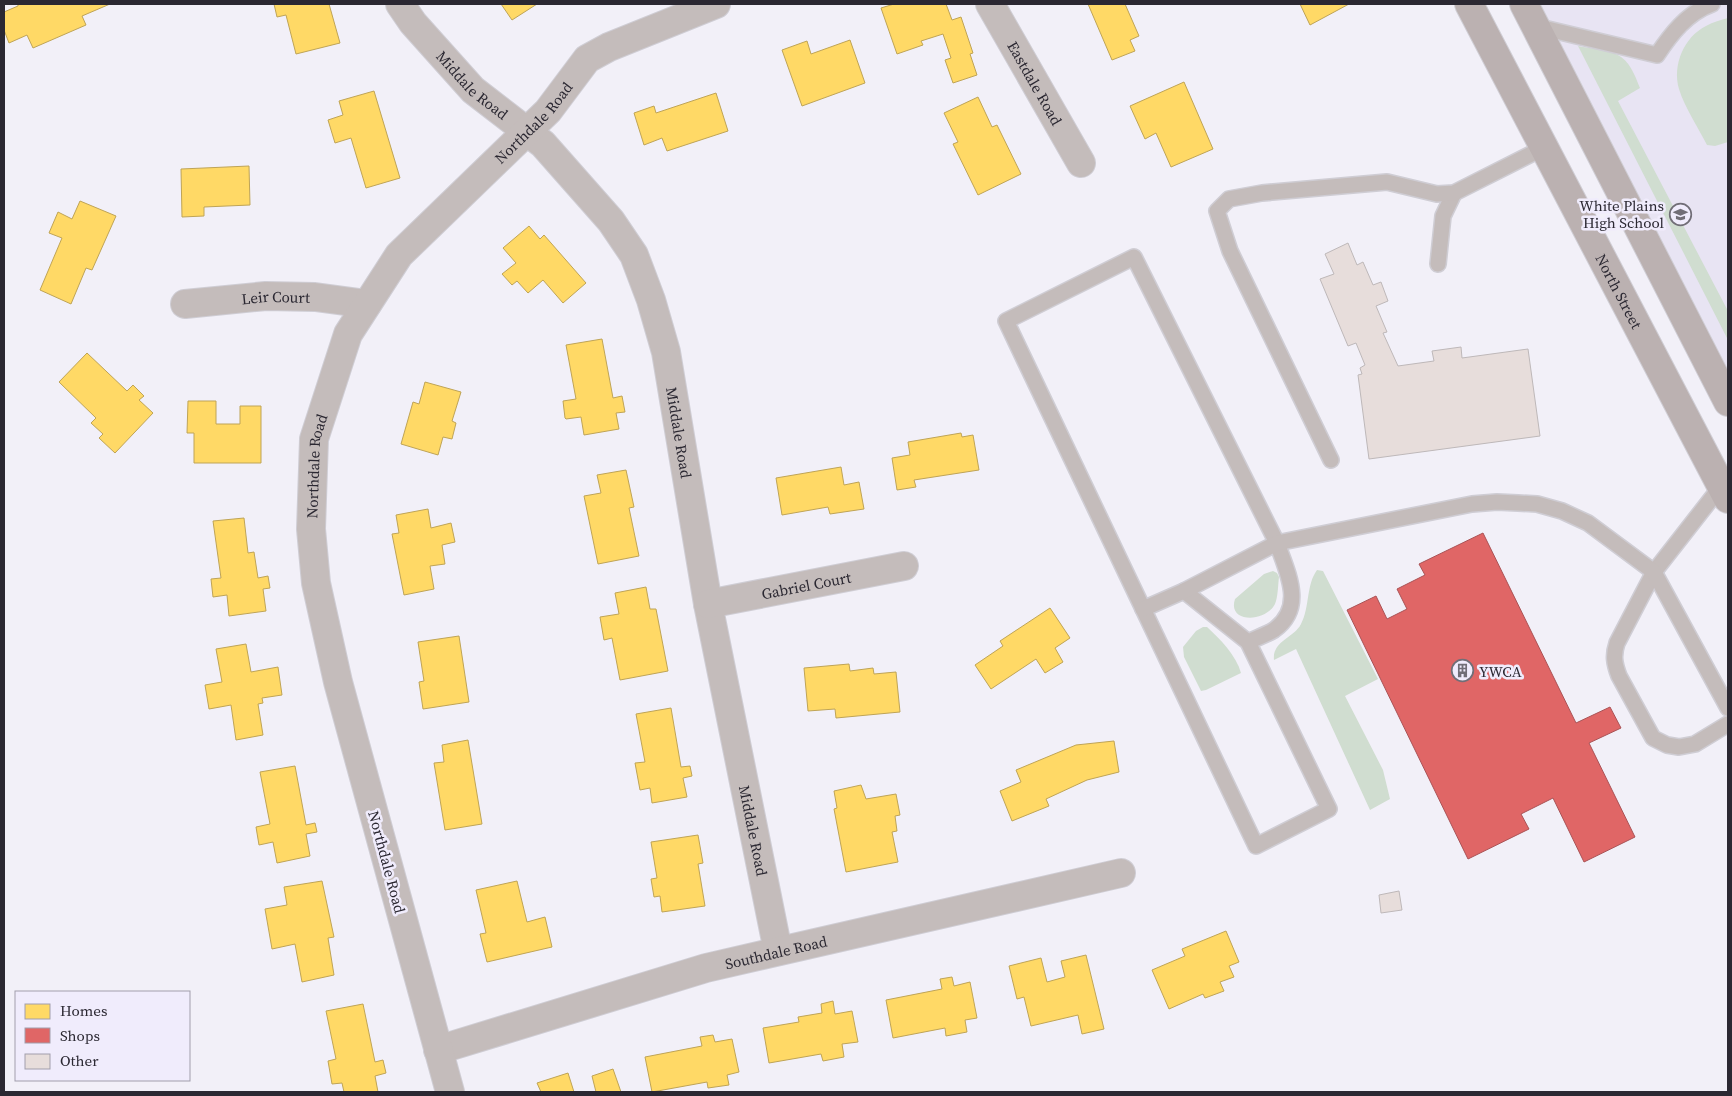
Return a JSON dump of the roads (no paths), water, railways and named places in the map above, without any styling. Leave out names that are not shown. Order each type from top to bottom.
[{"type":"main road","name":"North Street","points":[[1468,4],[1726,490]]},
{"type":"main road","points":[[1530,15],[1728,402]]},
{"type":"street","name":"Middale Road","points":[[400,4],[413,23],[473,90],[543,144],[611,221],[634,256],[651,300],[666,352],[708,604],[778,951]]},
{"type":"street","name":"Northdale Road","points":[[450,1092],[338,682],[315,574],[311,529],[314,439],[348,334],[399,256],[548,111],[587,60],[609,47],[716,4]]},
{"type":"street","name":"Eastdale Road","points":[[990,4],[1081,163]]},
{"type":"street","name":"Leir Court","points":[[185,304],[266,296],[315,297],[367,304]]},
{"type":"street","name":"Gabriel Court","points":[[708,604],[904,566]]},
{"type":"street","name":"Southdale Road","points":[[438,1050],[706,968],[1121,873]]},
{"type":"lane","points":[[1530,15],[1657,55],[1684,20],[1712,4]]},
{"type":"lane","points":[[1331,460],[1230,251],[1217,211],[1229,199],[1262,193],[1387,182],[1437,194],[1454,193],[1543,148]]},
{"type":"lane","points":[[1438,264],[1443,216],[1454,193]]},
{"type":"lane","points":[[1184,591],[1248,642],[1329,809],[1256,846],[1006,321],[1134,257],[1276,543],[1292,585],[1292,603],[1285,619],[1274,630],[1248,642]]},
{"type":"lane","points":[[1726,490],[1654,572],[1617,642],[1614,665],[1653,738],[1667,745],[1679,747],[1695,744],[1728,724]]},
{"type":"lane","points":[[1143,610],[1276,543],[1472,504],[1497,502],[1537,504],[1562,511],[1588,522],[1654,572],[1728,708]]},
{"type":"place","name":"White Plains High School","points":[[1680,214]]},
{"type":"place","name":"YWCA","points":[[1463,671]]}]
